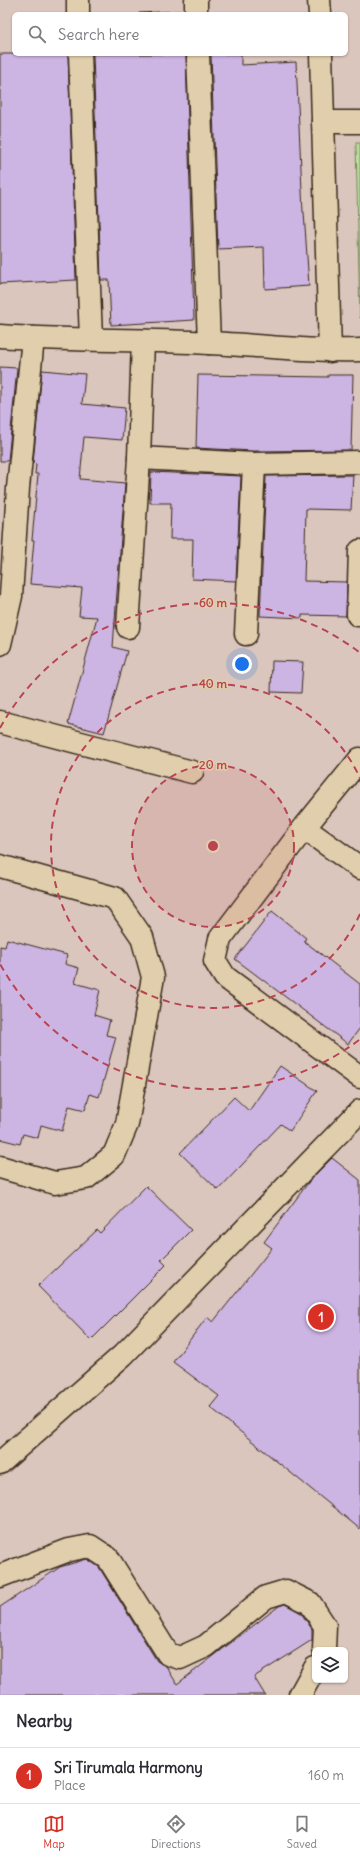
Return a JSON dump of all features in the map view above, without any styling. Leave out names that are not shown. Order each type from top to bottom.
[{"type":"street","points":[[78,0],[78,12]]},
{"type":"street","points":[[196,0],[196,12]]},
{"type":"street","points":[[319,0],[320,12]]},
{"type":"street","points":[[80,56],[91,339]]},
{"type":"street","points":[[198,56],[209,343]]},
{"type":"street","points":[[321,56],[330,351]]},
{"type":"street","points":[[323,122],[360,122]]},
{"type":"street","points":[[0,336],[209,343],[330,351],[360,350],[360,363]]},
{"type":"street","points":[[0,644],[11,596],[9,486],[32,338]]},
{"type":"street","points":[[128,628],[143,341]]},
{"type":"street","points":[[138,458],[254,464],[360,462]]},
{"type":"street","points":[[246,634],[254,464]]},
{"type":"street","points":[[358,615],[360,551]]},
{"type":"street","points":[[0,722],[192,772]]},
{"type":"street","points":[[360,759],[304,828],[220,939],[215,961],[225,977],[360,1077]]},
{"type":"street","points":[[304,828],[360,868]]},
{"type":"street","points":[[0,866],[114,898],[142,937],[153,977],[126,1124],[114,1155],[86,1178],[55,1183],[0,1167]]},
{"type":"street","points":[[0,1462],[123,1355],[360,1111]]},
{"type":"street","points":[[0,1576],[69,1550],[90,1546],[108,1558],[168,1654],[180,1658],[206,1646],[266,1597],[286,1591],[310,1603],[326,1626],[324,1647]]},
{"type":"street","points":[[300,1695],[312,1673]]},
{"type":"green space","points":[[356,143],[360,143],[360,318]]},
{"type":"building","points":[[180,11],[180,12],[160,12]]},
{"type":"building","points":[[0,54],[12,54],[12,56],[68,56],[76,280],[0,284]]},
{"type":"building","points":[[93,56],[186,56],[194,320],[111,325],[109,280],[101,280]]},
{"type":"building","points":[[211,56],[241,56],[241,65],[296,62],[303,212],[309,286],[265,289],[264,247],[218,249]]},
{"type":"building","points":[[0,367],[17,368],[8,461],[0,461]]},
{"type":"building","points":[[42,370],[85,374],[82,404],[125,408],[122,440],[84,437],[80,479],[125,483],[113,647],[127,651],[104,733],[68,724],[97,617],[79,616],[82,588],[30,584],[38,474],[35,474],[36,464],[33,463]]},
{"type":"building","points":[[198,375],[328,377],[328,375],[353,375],[351,450],[254,451],[196,448]]},
{"type":"building","points":[[151,472],[241,476],[236,581],[192,579],[193,539],[170,539],[171,503],[150,503]]},
{"type":"building","points":[[353,475],[351,510],[306,509],[304,581],[347,582],[346,616],[302,615],[302,618],[260,616],[266,476]]},
{"type":"building","points":[[272,661],[303,662],[301,693],[271,692]]},
{"type":"building","points":[[272,911],[306,938],[304,941],[360,984],[360,1028],[348,1044],[235,959]]},
{"type":"building","points":[[7,939],[67,955],[65,964],[79,968],[75,983],[100,990],[94,1015],[110,1020],[106,1035],[116,1037],[99,1097],[90,1094],[85,1110],[69,1106],[62,1131],[41,1125],[38,1138],[23,1134],[20,1144],[0,1139],[0,946],[5,947]]},
{"type":"building","points":[[280,1066],[317,1091],[290,1131],[281,1124],[218,1190],[180,1153],[234,1097],[249,1111]]},
{"type":"building","points":[[332,1158],[360,1180],[360,1529],[210,1407],[219,1396],[173,1362],[207,1317],[213,1322],[272,1248],[264,1242],[311,1179]]},
{"type":"building","points":[[146,1186],[191,1230],[161,1260],[166,1265],[91,1340],[38,1286],[97,1230],[100,1233]]},
{"type":"building","points":[[87,1559],[99,1567],[157,1661],[166,1666],[177,1684],[279,1606],[285,1604],[301,1613],[312,1629],[312,1640],[254,1677],[265,1695],[0,1695],[0,1607],[60,1567]]},
{"type":"place","name":"Sri Tirumala Harmony","points":[[321,1317]]}]
